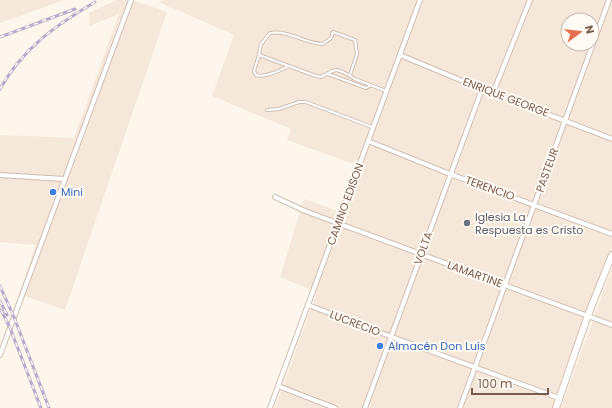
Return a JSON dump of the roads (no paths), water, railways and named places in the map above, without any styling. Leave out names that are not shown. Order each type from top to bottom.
[{"type":"street","points":[[0,355],[131,0]]},
{"type":"street","name":"CAMINO EDISON","points":[[270,408],[420,0]]},
{"type":"street","points":[[493,93],[530,0]]},
{"type":"street","name":"PASTEUR","points":[[460,408],[609,0]]},
{"type":"street","name":"ENRIQUE GEORGE","points":[[400,55],[482,89],[612,139]]},
{"type":"street","name":"VOLTA","points":[[365,408],[482,89]]},
{"type":"street","name":"TERENCIO","points":[[368,141],[450,174],[535,204],[612,234]]},
{"type":"street","points":[[0,176],[64,179]]},
{"type":"street","name":"LAMARTINE","points":[[275,197],[305,211],[612,325]]},
{"type":"street","points":[[556,408],[588,315],[612,255]]},
{"type":"street","name":"LUCRECIO","points":[[308,305],[559,398]]},
{"type":"street","points":[[0,342],[3,348]]},
{"type":"street","points":[[278,386],[335,408]]},
{"type":"lane","points":[[289,66],[281,70],[256,76],[254,70],[261,44],[270,33],[280,32],[318,44],[324,44],[333,32],[355,40],[357,54],[350,76]]},
{"type":"lane","points":[[259,55],[321,77],[327,73],[337,70],[386,91]]},
{"type":"lane","points":[[327,73],[366,88],[371,85]]},
{"type":"lane","points":[[267,110],[279,109],[300,102],[306,102],[373,128]]},
{"type":"railway","points":[[0,89],[19,61],[41,39],[53,29],[95,2]]},
{"type":"railway","points":[[0,37],[75,9]]},
{"type":"railway","points":[[0,286],[14,317],[49,408]]},
{"type":"railway","points":[[0,301],[7,315]]},
{"type":"railway","points":[[1,310],[10,328],[41,408]]},
{"type":"place","name":"Mini","points":[[53,192]]},
{"type":"place","name":"Iglesia La Respuesta es Cristo","points":[[467,223]]},
{"type":"place","name":"Almacén Don Luís","points":[[380,346]]}]
